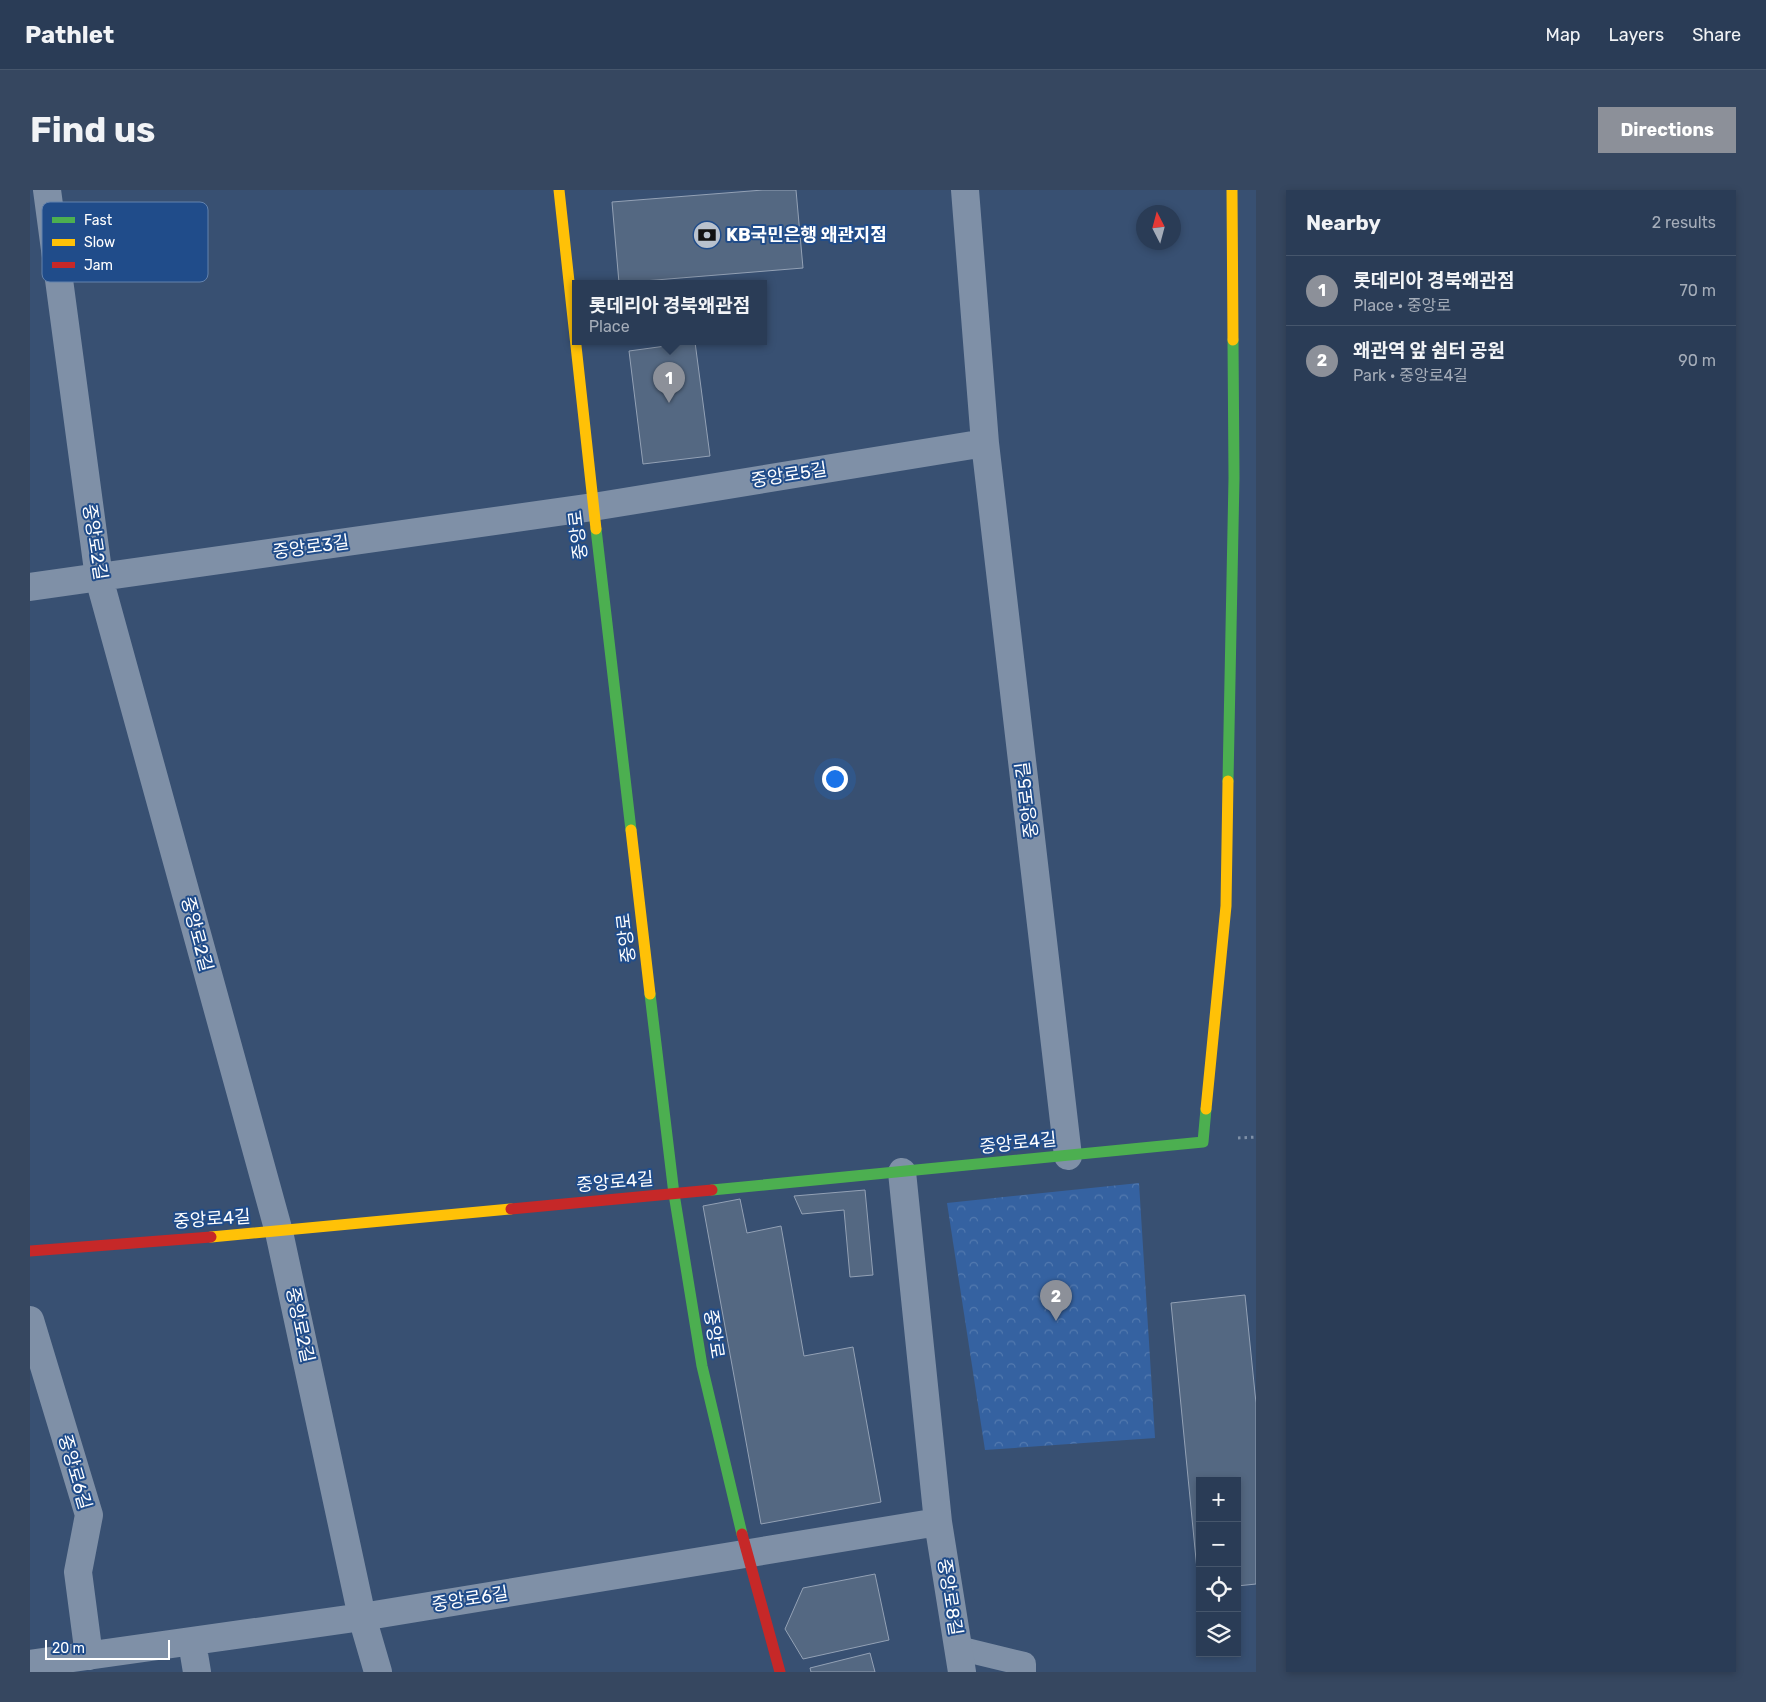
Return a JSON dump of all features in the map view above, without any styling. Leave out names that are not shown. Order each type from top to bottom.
[{"type":"street","name":"중앙로","points":[[559,190],[572,311]]},
{"type":"street","name":"중앙로5길","points":[[965,190],[986,444],[1068,1156]]},
{"type":"street","name":"중앙로4길","points":[[30,1251],[280,1232],[1203,1142],[1207,1085],[1226,906],[1234,478],[1232,190]]},
{"type":"street","name":"중앙로2길","points":[[59,282],[98,578],[280,1232],[362,1617],[378,1672]]},
{"type":"street","name":"중앙로","points":[[576,345],[674,1194],[702,1366],[747,1553],[780,1672]]},
{"type":"street","name":"중앙로5길","points":[[593,507],[986,444]]},
{"type":"street","name":"중앙로3길","points":[[30,587],[593,507]]},
{"type":"street","name":"중앙로8길","points":[[902,1172],[938,1522],[960,1660]]},
{"type":"street","name":"중앙로6길","points":[[30,1320],[89,1515],[78,1572],[90,1656]]},
{"type":"street","name":"중앙로6길","points":[[30,1664],[362,1617],[938,1522]]},
{"type":"street","points":[[192,1642],[197,1672]]},
{"type":"lane","points":[[960,1660],[1024,1664],[1024,1672]]},
{"type":"green space","points":[[1139,1183],[1155,1438],[985,1450],[947,1203]]},
{"type":"building","name":"KB국민은행 왜관지점","points":[[763,190],[796,190],[803,268],[656,280],[619,280],[612,202]]},
{"type":"building","points":[[673,345],[695,345],[710,456],[643,464],[629,351]]},
{"type":"building","points":[[865,1190],[873,1275],[850,1277],[844,1210],[802,1214],[794,1196]]},
{"type":"building","points":[[740,1199],[747,1233],[781,1226],[804,1356],[853,1347],[881,1502],[761,1524],[703,1206]]},
{"type":"building","points":[[1245,1295],[1256,1403],[1256,1584],[1241,1586],[1241,1477],[1196,1477],[1196,1559],[1171,1303]]},
{"type":"building","points":[[875,1574],[889,1640],[803,1659],[785,1629],[803,1588]]},
{"type":"building","points":[[870,1653],[875,1672],[811,1672],[810,1668]]},
{"type":"traffic: fast","points":[[1228,781],[1234,478],[1233,340]]},
{"type":"traffic: fast","points":[[596,529],[631,830]]},
{"type":"traffic: fast","points":[[650,994],[674,1194],[702,1366],[742,1534]]},
{"type":"traffic: fast","points":[[712,1190],[1203,1142],[1206,1109]]},
{"type":"traffic: slow","points":[[559,190],[572,309]]},
{"type":"traffic: slow","points":[[1232,190],[1233,340]]},
{"type":"traffic: slow","points":[[576,345],[596,529]]},
{"type":"traffic: slow","points":[[1206,1109],[1226,906],[1228,781]]},
{"type":"traffic: slow","points":[[631,830],[650,994]]},
{"type":"traffic: slow","points":[[211,1237],[511,1209]]},
{"type":"traffic: jam","points":[[511,1209],[712,1190]]},
{"type":"traffic: jam","points":[[30,1251],[211,1237]]},
{"type":"traffic: jam","points":[[742,1534],[780,1672]]},
{"type":"place","name":"KB국민은행 왜관지점","points":[[707,235]]},
{"type":"place","name":"롯데리아 경북왜관점","points":[[669,403]]},
{"type":"place","name":"왜관역 앞 쉼터 공원","points":[[1056,1321]]}]
